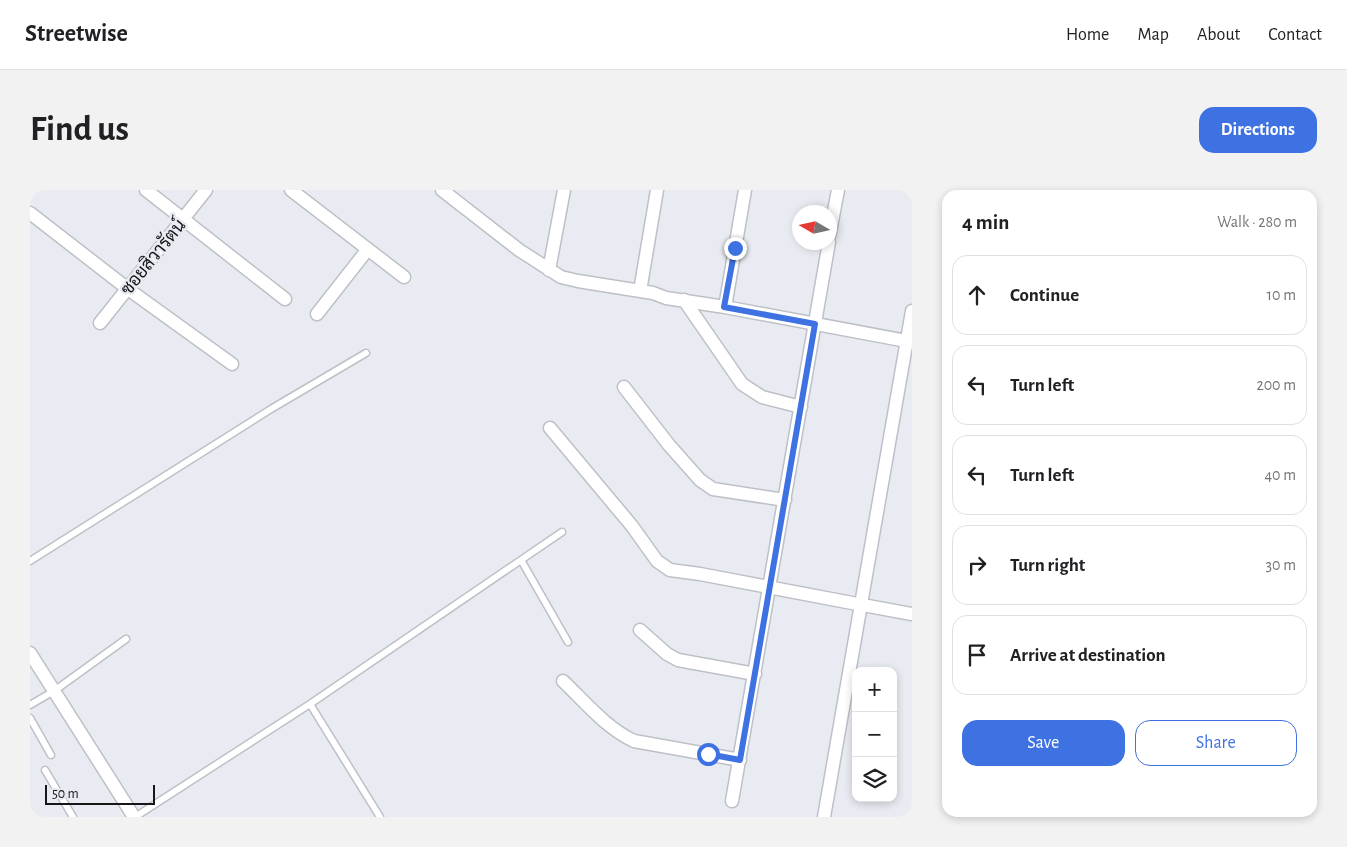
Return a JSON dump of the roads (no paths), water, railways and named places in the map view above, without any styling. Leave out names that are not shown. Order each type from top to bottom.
[{"type":"street","points":[[146,190],[184,218],[285,300]]},
{"type":"street","name":"ซอยสิวารัตน์","points":[[100,323],[206,190]]},
{"type":"street","points":[[291,190],[404,277]]},
{"type":"street","points":[[442,190],[519,250],[561,277],[910,342]]},
{"type":"street","points":[[549,270],[564,190]]},
{"type":"street","points":[[640,291],[657,190]]},
{"type":"street","points":[[724,307],[745,190]]},
{"type":"street","points":[[835,205],[838,190]]},
{"type":"street","points":[[30,213],[232,364]]},
{"type":"street","points":[[317,314],[368,249]]},
{"type":"street","points":[[732,801],[828,250]]},
{"type":"street","points":[[684,300],[742,384],[762,397],[801,407]]},
{"type":"street","points":[[824,817],[910,342],[912,311]]},
{"type":"street","points":[[624,387],[700,480],[713,489],[785,500]]},
{"type":"street","points":[[550,428],[632,526],[657,561],[670,570],[912,614]]},
{"type":"street","points":[[640,630],[667,654],[678,660],[755,674]]},
{"type":"street","points":[[30,653],[134,817]]},
{"type":"street","points":[[562,681],[609,725],[623,736],[634,741],[740,760]]},
{"type":"lane","points":[[30,561],[270,409],[366,353]]},
{"type":"lane","points":[[134,817],[310,704],[562,532]]},
{"type":"lane","points":[[521,560],[568,642]]},
{"type":"lane","points":[[30,705],[54,691],[126,639]]},
{"type":"lane","points":[[310,704],[380,817]]},
{"type":"lane","points":[[30,718],[51,755]]},
{"type":"lane","points":[[45,770],[73,817]]}]
